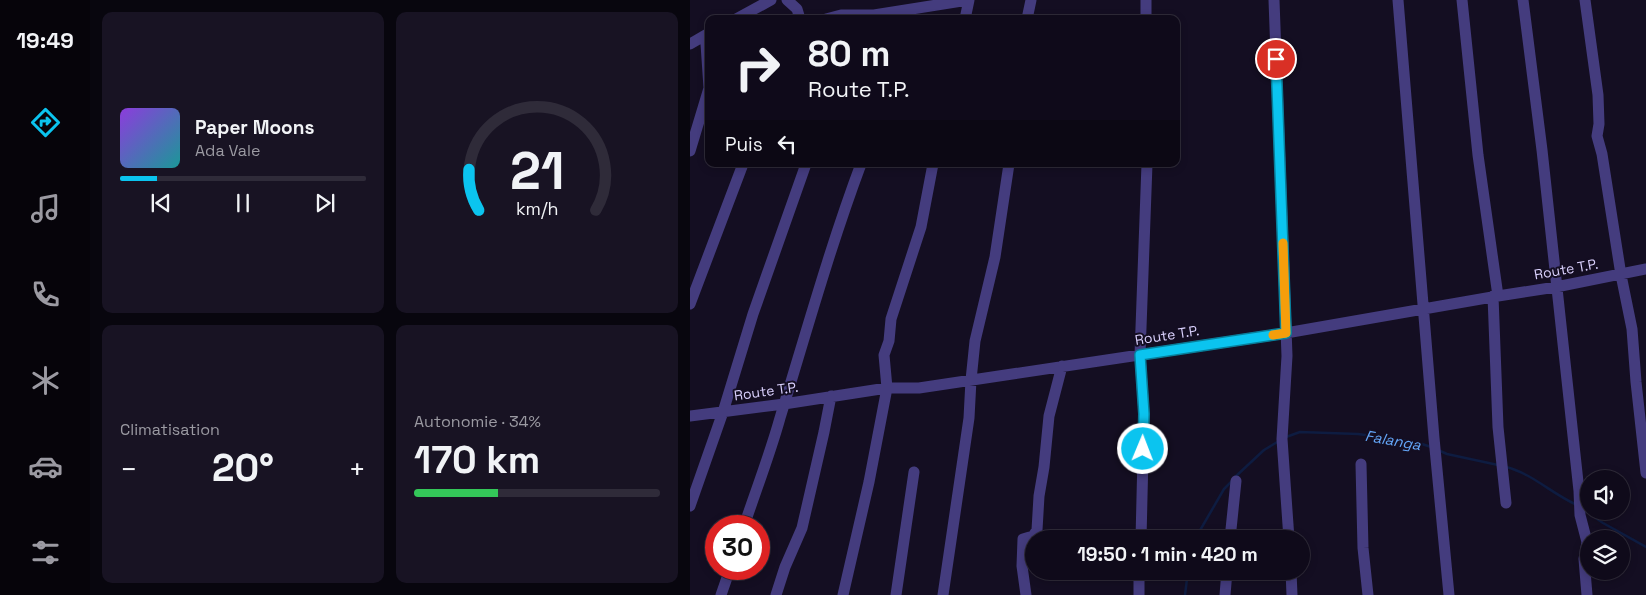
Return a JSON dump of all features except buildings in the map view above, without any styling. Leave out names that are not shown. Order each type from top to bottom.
[{"type":"street","points":[[743,15],[771,0]]},
{"type":"street","points":[[787,0],[797,9],[799,15]]},
{"type":"street","points":[[874,15],[968,0],[966,15]]},
{"type":"street","points":[[1028,15],[1031,0]]},
{"type":"street","points":[[1146,0],[1146,15]]},
{"type":"street","points":[[1274,0],[1288,356],[1282,439],[1288,530]]},
{"type":"street","points":[[1398,0],[1434,438],[1450,595]]},
{"type":"street","points":[[1462,0],[1478,155],[1496,296],[1498,426],[1506,503]]},
{"type":"street","points":[[1523,0],[1541,140],[1580,515],[1587,542],[1584,560],[1587,595]]},
{"type":"street","points":[[1586,0],[1598,96],[1599,124],[1597,136],[1632,329],[1646,473]]},
{"type":"street","points":[[690,43],[705,40]]},
{"type":"street","points":[[690,151],[705,101]]},
{"type":"street","points":[[690,304],[742,167]]},
{"type":"street","points":[[690,506],[723,412],[753,314],[805,167]]},
{"type":"street","points":[[748,515],[842,217],[861,167]]},
{"type":"street","points":[[843,595],[869,482],[887,388],[884,355],[889,340],[891,319],[921,227],[932,167]]},
{"type":"street","points":[[943,595],[969,418],[975,341],[995,257],[1009,167]]},
{"type":"street","points":[[1140,530],[1144,414],[1140,355],[1147,167]]},
{"type":"street","name":"Route T.P.","points":[[690,416],[887,388],[919,388],[1286,333],[1496,296],[1556,288],[1646,270]]},
{"type":"street","points":[[1026,595],[1022,566],[1023,540],[1033,536],[1037,530],[1039,496],[1049,416],[1062,366]]},
{"type":"street","points":[[776,595],[785,567],[802,528],[831,396]]},
{"type":"street","points":[[1361,464],[1363,548],[1368,595]]},
{"type":"street","points":[[896,595],[914,472]]},
{"type":"street","points":[[1231,530],[1236,481]]},
{"type":"street","points":[[722,595],[727,580]]},
{"type":"street","points":[[1139,580],[1139,595]]},
{"type":"street","points":[[1225,595],[1226,580]]},
{"type":"street","points":[[1291,580],[1292,595]]},
{"type":"waterway","name":"Falanga","points":[[1286,437],[1300,432],[1358,434],[1416,442],[1431,447]]},
{"type":"waterway","name":"Falanga","points":[[1235,477],[1264,450],[1279,441]]},
{"type":"waterway","name":"Falanga","points":[[1438,450],[1447,454],[1498,465]]},
{"type":"waterway","name":"Falanga","points":[[1506,467],[1532,478],[1575,504]]},
{"type":"waterway","name":"Falanga","points":[[1200,530],[1224,489],[1232,481]]},
{"type":"waterway","name":"Falanga","points":[[1599,520],[1646,547]]},
{"type":"waterway","name":"Falanga","points":[[1185,595],[1187,580]]},
{"type":"slow traffic","points":[[1273,335],[1286,333],[1283,243]]},
{"type":"route","points":[[1143,449],[1144,414],[1140,355],[1286,333],[1276,59]]}]
